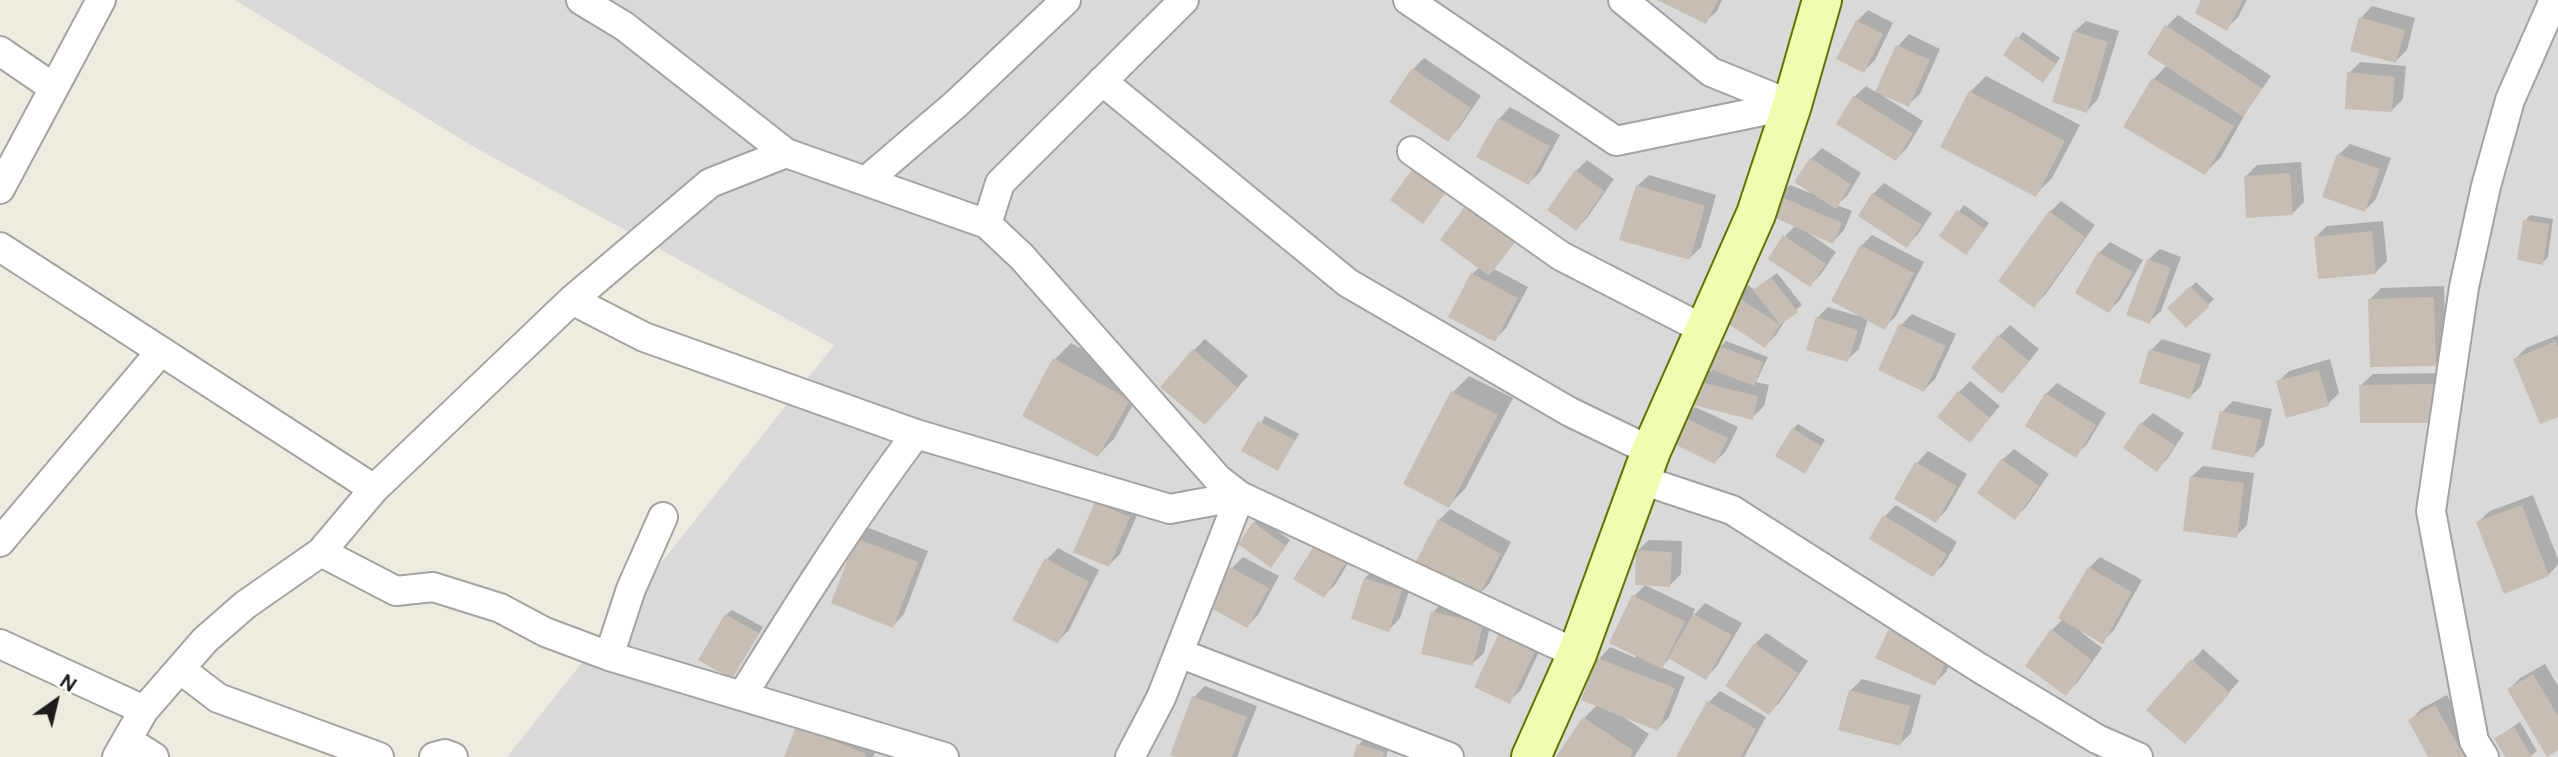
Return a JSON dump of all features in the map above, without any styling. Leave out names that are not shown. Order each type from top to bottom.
[{"type":"street","points":[[0,189],[101,0]]},
{"type":"street","points":[[583,0],[624,26],[786,153],[987,224],[1021,257],[1218,479],[1240,496],[1577,654]]},
{"type":"street","points":[[866,181],[956,104],[1066,0]]},
{"type":"street","points":[[987,224],[1000,183],[1184,0]]},
{"type":"street","points":[[1408,0],[1616,141],[1792,105]]},
{"type":"street","points":[[1623,0],[1712,72],[1792,105]]},
{"type":"street","points":[[1531,757],[1577,654],[1646,466],[1756,215],[1792,105],[1822,0]]},
{"type":"street","points":[[2484,757],[2474,741],[2431,511],[2464,287],[2486,187],[2510,100],[2554,0]]},
{"type":"street","points":[[0,51],[54,88]]},
{"type":"street","points":[[1102,82],[1348,283],[1570,412],[1646,466],[1732,510],[1978,667],[2097,739],[2138,757]]},
{"type":"street","points":[[1412,151],[1562,256],[1705,330]]},
{"type":"street","points":[[154,757],[122,748],[144,710],[205,640],[245,605],[321,552],[373,489],[572,300],[710,183],[786,153]]},
{"type":"street","points":[[0,247],[373,489]]},
{"type":"street","points":[[572,300],[644,337],[915,435],[1170,509],[1240,496]]},
{"type":"street","points":[[0,542],[161,351]]},
{"type":"street","points":[[742,696],[802,599],[915,435]]},
{"type":"street","points":[[1130,757],[1161,698],[1240,496]]},
{"type":"street","points":[[609,656],[631,589],[663,517]]},
{"type":"street","points":[[321,552],[396,591],[433,587],[500,608],[545,632],[609,656],[944,757]]},
{"type":"street","points":[[0,644],[144,710]]},
{"type":"street","points":[[1179,653],[1449,757]]},
{"type":"street","points":[[180,669],[218,698],[379,757]]},
{"type":"street","points":[[434,757],[445,754],[453,757]]},
{"type":"shaded area","points":[[235,0],[2558,0],[2558,757],[507,757],[834,345],[474,147]]},
{"type":"building","points":[[1657,0],[1718,0],[1706,24]]},
{"type":"building","points":[[2201,0],[2243,0],[2227,31],[2195,13]]},
{"type":"building","points":[[2359,17],[2405,30],[2396,63],[2350,51]]},
{"type":"building","points":[[1856,20],[1883,34],[1864,73],[1836,59]]},
{"type":"building","points":[[2165,25],[2262,88],[2243,117],[2147,54]]},
{"type":"building","points":[[2073,31],[2108,42],[2087,113],[2052,102]]},
{"type":"building","points":[[2016,36],[2056,64],[2043,83],[2003,55]]},
{"type":"building","points":[[1896,45],[1930,60],[1909,107],[1875,92]]},
{"type":"building","points":[[1412,68],[1471,108],[1448,142],[1389,102]]},
{"type":"building","points":[[2347,72],[2395,77],[2392,112],[2345,109]]},
{"type":"building","points":[[2152,78],[2234,126],[2205,175],[2123,127]]},
{"type":"building","points":[[1969,91],[2065,141],[2036,197],[1940,147]]},
{"type":"building","points":[[1853,96],[1913,133],[1896,161],[1836,124]]},
{"type":"building","points":[[1498,118],[1550,146],[1529,185],[1476,157]]},
{"type":"building","points":[[2337,154],[2380,169],[2365,212],[2322,197]]},
{"type":"building","points":[[1810,158],[1851,184],[1836,209],[1794,182]]},
{"type":"building","points":[[1416,164],[1449,188],[1423,224],[1390,200]]},
{"type":"building","points":[[1575,170],[1604,191],[1576,231],[1547,210]]},
{"type":"building","points":[[2290,173],[2293,215],[2246,218],[2244,176]]},
{"type":"building","points":[[1636,185],[1705,206],[1690,260],[1619,240]]},
{"type":"building","points":[[1872,193],[1922,225],[1907,248],[1858,216]]},
{"type":"building","points":[[1777,195],[1842,223],[1833,244],[1769,215]]},
{"type":"building","points":[[1469,201],[1518,237],[1489,276],[1440,240]]},
{"type":"building","points":[[1957,210],[1985,229],[1966,255],[1939,236]]},
{"type":"building","points":[[2049,211],[2085,237],[2034,308],[1998,281]]},
{"type":"building","points":[[2523,220],[2549,224],[2543,265],[2517,260]]},
{"type":"building","points":[[2372,231],[2376,274],[2318,279],[2314,237]]},
{"type":"building","points":[[1783,235],[1826,264],[1810,287],[1768,259]]},
{"type":"building","points":[[1860,245],[1914,273],[1885,330],[1831,301]]},
{"type":"building","points":[[2098,252],[2133,272],[2109,313],[2075,293]]},
{"type":"building","points":[[2147,259],[2171,268],[2150,324],[2126,315]]},
{"type":"building","points":[[1471,273],[1518,298],[1495,342],[1448,317]]},
{"type":"building","points":[[1771,277],[1798,312],[1780,325],[1753,290]]},
{"type":"building","points":[[2190,286],[2210,306],[2186,328],[2167,308]]},
{"type":"building","points":[[1733,294],[1780,325],[1765,348],[1718,317]]},
{"type":"building","points":[[2434,297],[2436,366],[2370,367],[2368,299]]},
{"type":"building","points":[[1816,317],[1858,330],[1848,362],[1806,350]]},
{"type":"building","points":[[1899,324],[1946,346],[1924,392],[1878,370]]},
{"type":"building","points":[[1998,335],[2029,361],[2002,394],[1971,368]]},
{"type":"building","points":[[2556,341],[2558,417],[2540,424],[2513,359]]},
{"type":"building","points":[[1719,346],[1763,362],[1754,386],[1710,369]]},
{"type":"building","points":[[1193,349],[1238,388],[1205,425],[1160,387]]},
{"type":"building","points":[[2149,349],[2201,365],[2190,399],[2139,383]]},
{"type":"building","points":[[1053,358],[1130,400],[1098,457],[1022,416]]},
{"type":"building","points":[[2319,370],[2329,406],[2286,418],[2276,381]]},
{"type":"building","points":[[1695,381],[1758,396],[1753,420],[1689,404]]},
{"type":"building","points":[[2434,384],[2435,423],[2360,423],[2359,385]]},
{"type":"building","points":[[1451,391],[1498,415],[1449,508],[1403,484]]},
{"type":"building","points":[[1958,391],[1990,418],[1970,443],[1937,417]]},
{"type":"building","points":[[2045,393],[2096,425],[2076,458],[2025,426]]},
{"type":"building","points":[[2220,411],[2262,420],[2254,458],[2211,449]]},
{"type":"building","points":[[1683,417],[1728,438],[1715,464],[1670,442]]},
{"type":"building","points":[[1258,421],[1295,440],[1278,471],[1241,451]]},
{"type":"building","points":[[2140,423],[2175,445],[2157,472],[2123,448]]},
{"type":"building","points":[[1792,428],[1821,446],[1805,474],[1775,456]]},
{"type":"building","points":[[2001,459],[2039,486],[2015,520],[1977,493]]},
{"type":"building","points":[[1915,462],[1957,486],[1936,523],[1894,499]]},
{"type":"building","points":[[2190,476],[2244,483],[2237,538],[2183,531]]},
{"type":"building","points":[[1095,502],[1130,517],[1109,567],[1073,552]]},
{"type":"building","points":[[2522,505],[2549,576],[2504,594],[2476,522]]},
{"type":"building","points":[[1883,515],[1947,554],[1933,577],[1869,539]]},
{"type":"building","points":[[1438,519],[1501,554],[1478,597],[1415,563]]},
{"type":"building","points":[[1253,522],[1286,546],[1271,568],[1238,544]]},
{"type":"building","points":[[856,538],[918,562],[893,628],[831,603]]},
{"type":"building","points":[[1316,543],[1346,562],[1324,598],[1293,579]]},
{"type":"building","points":[[1636,550],[1672,552],[1670,587],[1635,585]]},
{"type":"building","points":[[1045,558],[1089,582],[1058,644],[1012,620]]},
{"type":"building","points":[[1230,567],[1269,588],[1247,628],[1209,607]]},
{"type":"building","points":[[2088,567],[2132,592],[2103,644],[2058,618]]},
{"type":"building","points":[[1364,578],[1402,590],[1389,632],[1351,619]]},
{"type":"building","points":[[1632,595],[1685,621],[1662,669],[1609,643]]},
{"type":"building","points":[[1431,611],[1483,624],[1473,666],[1421,654]]},
{"type":"building","points":[[725,614],[759,633],[732,679],[698,660]]},
{"type":"building","points":[[1693,614],[1732,635],[1706,680],[1668,658]]},
{"type":"building","points":[[1891,625],[1950,653],[1935,686],[1875,658]]},
{"type":"building","points":[[2051,629],[2092,660],[2066,696],[2025,666]]},
{"type":"building","points":[[1499,633],[1535,651],[1510,704],[1474,687]]},
{"type":"building","points":[[1754,643],[1798,673],[1769,715],[1725,686]]},
{"type":"building","points":[[1597,658],[1675,688],[1658,731],[1581,700]]},
{"type":"building","points":[[2191,659],[2230,693],[2185,744],[2146,710]]},
{"type":"building","points":[[2533,674],[2558,716],[2558,750],[2547,757],[2507,689]]},
{"type":"building","points":[[1849,690],[1910,706],[1900,746],[1838,730]]},
{"type":"building","points":[[1192,696],[1247,717],[1232,757],[1170,755]]},
{"type":"building","points":[[1707,701],[1756,729],[1741,757],[1676,757]]},
{"type":"building","points":[[2435,705],[2465,757],[2428,757],[2408,720]]},
{"type":"building","points":[[1583,717],[1634,751],[1630,757],[1556,757]]},
{"type":"building","points":[[796,726],[866,754],[865,757],[784,757]]},
{"type":"building","points":[[2514,727],[2532,757],[2505,757],[2494,738]]},
{"type":"building","points":[[1357,744],[1385,752],[1383,757],[1353,757]]}]
